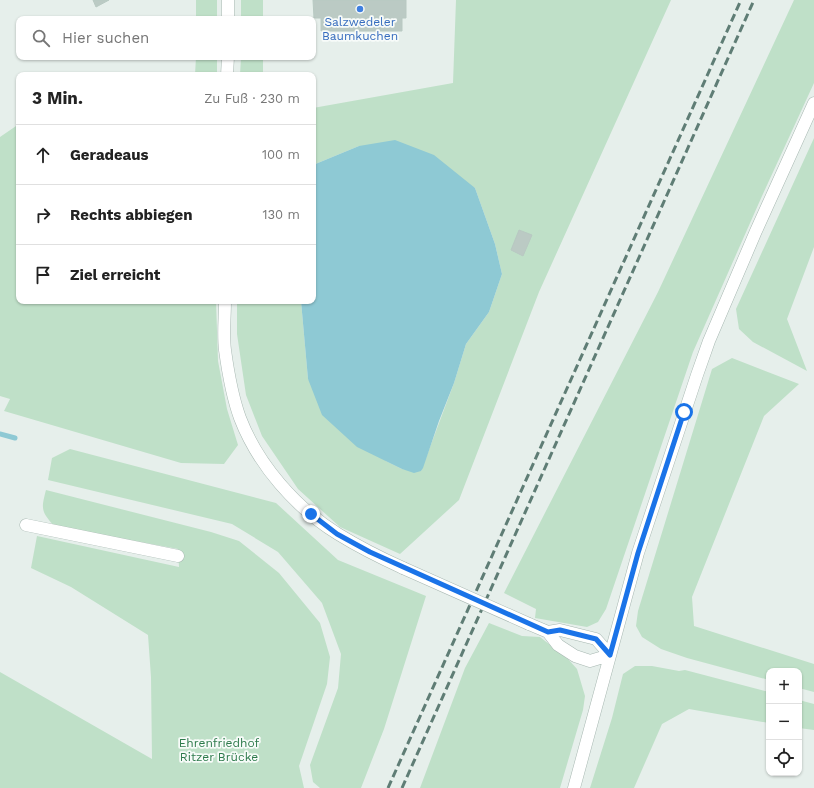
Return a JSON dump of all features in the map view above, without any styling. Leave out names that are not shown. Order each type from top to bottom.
[{"type":"street","points":[[228,0],[228,16]]},
{"type":"street","points":[[227,72],[228,60]]},
{"type":"street","points":[[574,788],[638,553],[696,374],[756,231],[814,103]]},
{"type":"street","points":[[225,304],[225,348],[231,385],[240,418],[265,464],[287,492],[311,514],[337,534],[370,552],[548,632],[558,645],[575,656],[590,661],[610,655]]},
{"type":"street","points":[[26,525],[178,556]]},
{"type":"street","points":[[548,632],[560,630],[596,639],[610,655]]},
{"type":"green space","points":[[196,0],[217,0],[217,16],[196,16]]},
{"type":"green space","points":[[241,0],[263,0],[263,16],[241,16]]},
{"type":"green space","points":[[456,0],[671,0],[539,292],[459,500],[400,554],[340,527],[298,489],[262,436],[246,395],[237,334],[237,304],[301,304],[308,379],[386,461],[402,469],[421,471],[454,383],[466,344],[489,312],[502,274],[495,244],[475,188],[359,146],[316,164],[316,107],[453,83]]},
{"type":"green space","points":[[794,0],[814,0],[814,83],[693,352],[606,609],[598,622],[587,627],[535,618],[536,609],[504,593],[658,292]]},
{"type":"green space","points":[[196,60],[217,60],[217,72],[195,72]]},
{"type":"green space","points":[[241,60],[263,60],[263,72],[240,72]]},
{"type":"green space","points":[[16,126],[16,304],[216,304],[218,361],[227,409],[238,445],[224,464],[181,463],[4,411],[10,399],[0,396],[0,137]]},
{"type":"green space","points":[[814,138],[814,247],[787,319],[807,371],[753,342],[739,329],[736,309]]},
{"type":"green space","points":[[732,358],[799,384],[764,416],[692,597],[694,626],[814,664],[814,692],[802,689],[802,668],[766,668],[766,679],[687,658],[661,649],[642,637],[636,626],[638,611],[712,369]]},
{"type":"green space","points":[[70,449],[276,503],[338,560],[426,596],[384,729],[361,788],[320,788],[313,782],[310,765],[338,688],[341,654],[322,603],[278,552],[232,524],[48,480],[52,458]]},
{"type":"green space","name":"Ehrenfriedhof Ritzer Brücke","points":[[46,490],[211,532],[239,541],[279,573],[320,623],[330,657],[327,684],[299,766],[304,788],[0,788],[0,672],[152,759],[151,677],[148,635],[71,587],[31,568],[37,536],[179,567],[178,549],[54,526],[43,510]]},
{"type":"green space","points":[[489,623],[522,636],[540,637],[568,659],[577,669],[585,696],[583,710],[560,788],[420,788],[465,668]]},
{"type":"green space","points":[[635,666],[652,666],[679,671],[685,670],[766,691],[766,722],[689,709],[662,724],[634,788],[590,788],[612,718],[623,674]]},
{"type":"green space","points":[[802,701],[814,704],[814,730],[802,728]]},
{"type":"water","points":[[395,140],[434,155],[475,188],[495,244],[502,274],[489,312],[466,344],[454,383],[423,468],[421,471],[414,473],[402,469],[357,447],[322,415],[308,379],[301,304],[316,304],[316,164],[359,146]]},
{"type":"building","points":[[93,0],[109,0],[96,7]]},
{"type":"building","name":"Salzwedeler Baumkuchen","points":[[313,0],[406,0],[406,18],[402,18],[402,31],[321,31],[321,18],[316,18],[316,16],[314,16]]},
{"type":"building","points":[[519,230],[532,235],[523,256],[511,250]]},
{"type":"waterway","points":[[0,434],[15,438]]},
{"type":"railway","points":[[388,788],[741,0]]},
{"type":"railway","points":[[402,788],[754,0]]},
{"type":"place","name":"Salzwedeler Baumkuchen","points":[[360,9]]},
{"type":"route","points":[[311,514],[337,534],[403,568],[548,632],[560,630],[596,639],[610,655],[638,553],[684,412]]}]
